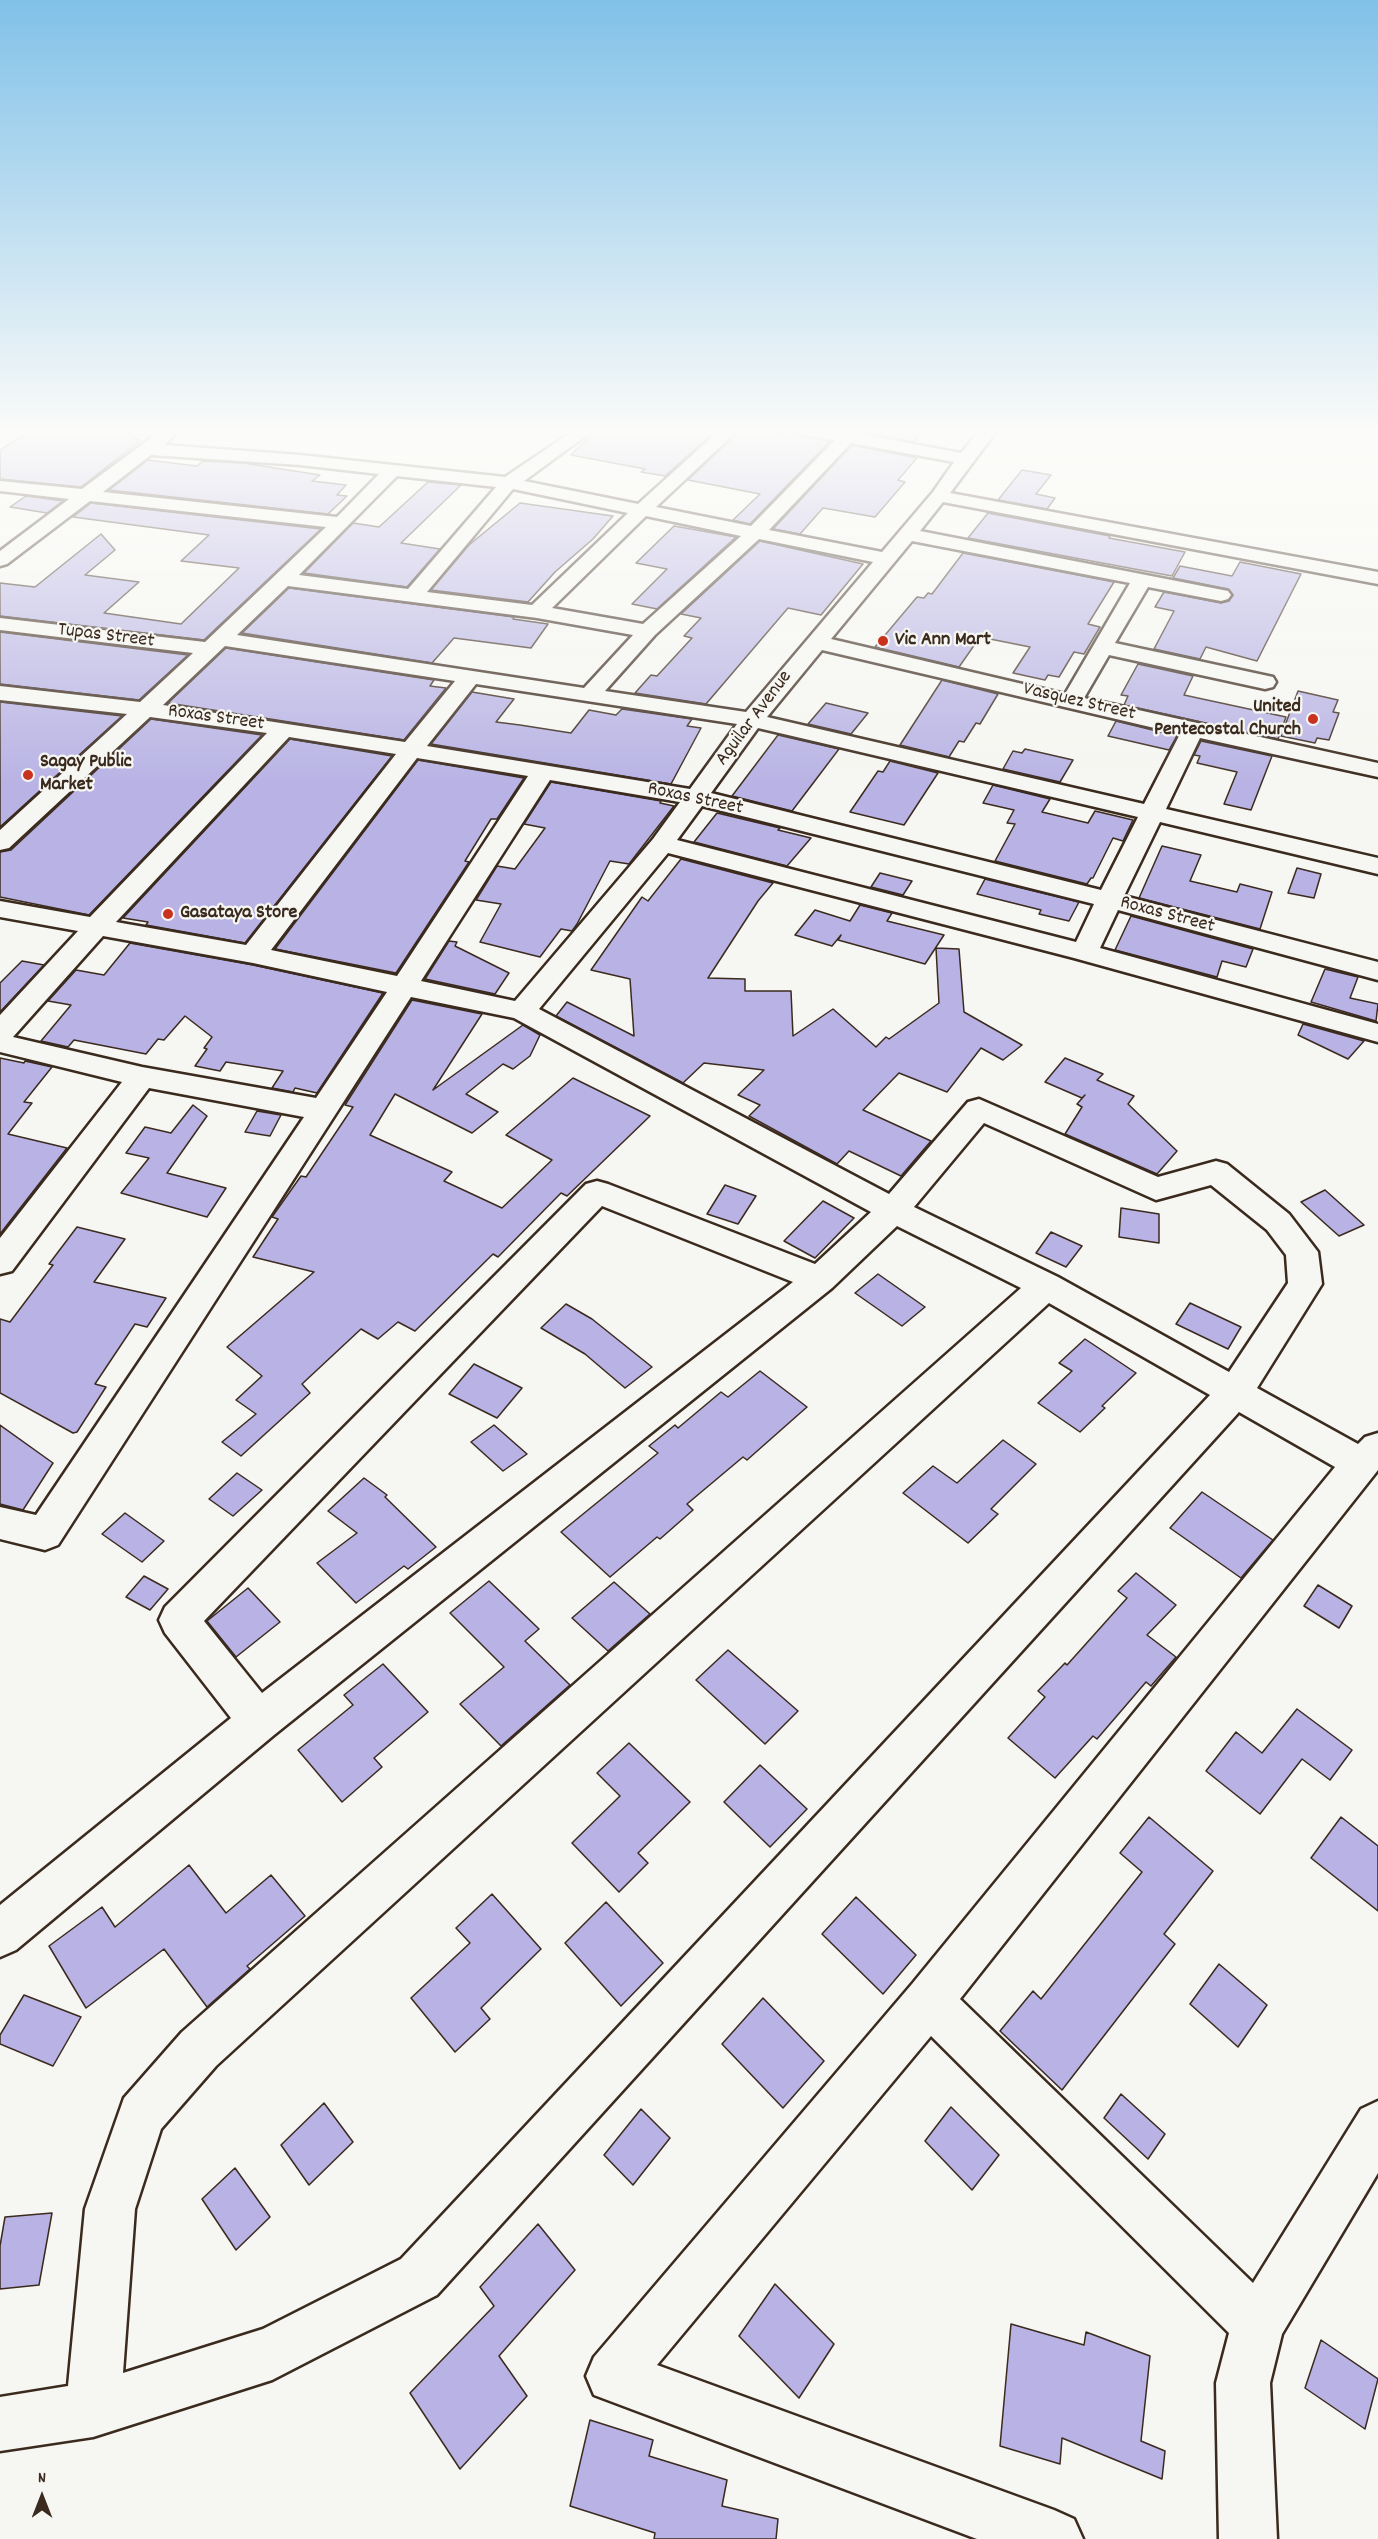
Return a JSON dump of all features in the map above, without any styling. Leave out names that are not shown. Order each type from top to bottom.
[{"type":"street","points":[[0,560],[17,547]]},
{"type":"street","points":[[0,843],[217,644],[317,547]]},
{"type":"street","points":[[412,596],[454,547]]},
{"type":"street","points":[[537,612],[603,547]]},
{"type":"street","points":[[590,694],[648,631],[739,547]]},
{"type":"street","points":[[825,547],[885,559]]},
{"type":"street","name":"Aguilar Avenue","points":[[522,1011],[662,844],[752,720],[895,547]]},
{"type":"street","points":[[977,547],[1221,595]]},
{"type":"street","points":[[1215,547],[1378,578]]},
{"type":"street","points":[[284,579],[537,612],[648,631]]},
{"type":"street","points":[[1071,702],[1142,579]]},
{"type":"street","name":"Tupas Street","points":[[0,624],[217,644],[471,676],[752,720],[1378,866]]},
{"type":"street","name":"Vasquez Street","points":[[815,642],[1193,730],[1378,770]]},
{"type":"street","points":[[1102,647],[1265,682]]},
{"type":"street","points":[[253,955],[471,676]]},
{"type":"street","name":"Roxas Street","points":[[0,693],[144,709],[284,729],[696,797],[1110,900],[1378,970]]},
{"type":"street","points":[[0,1033],[284,729]]},
{"type":"street","points":[[1084,952],[1193,730]]},
{"type":"street","points":[[0,1523],[45,1533],[324,1110],[543,772]]},
{"type":"street","points":[[662,844],[1084,952],[1378,1033]]},
{"type":"street","points":[[0,909],[253,955],[522,1011],[893,1210],[1046,1286],[1236,1391],[1369,1455],[929,2001],[614,2376],[1054,2539]]},
{"type":"street","points":[[0,1043],[142,1077],[324,1110]]},
{"type":"street","points":[[0,1262],[142,1077]]},
{"type":"street","points":[[0,1934],[259,1721],[820,1279],[893,1210],[979,1109],[1156,1189],[1216,1172],[1278,1222],[1302,1252],[1305,1284],[1236,1391],[419,2277],[272,2353],[93,2410],[0,2424]]},
{"type":"street","points":[[259,1721],[179,1620],[597,1192],[820,1279]]},
{"type":"street","points":[[93,2410],[110,2209],[141,2115],[200,2049],[1046,1286]]},
{"type":"street","points":[[929,2001],[1258,2324]]},
{"type":"street","points":[[1248,2539],[1243,2383],[1258,2324],[1378,2126]]},
{"type":"building","points":[[84,547],[113,547],[115,550],[85,575],[139,582],[104,613],[181,624],[239,568],[181,561],[196,547],[302,547],[204,640],[0,616],[0,583],[35,587]]},
{"type":"building","points":[[329,547],[440,549],[407,587],[304,573]]},
{"type":"building","points":[[467,547],[583,547],[555,572],[528,602],[431,590]]},
{"type":"building","points":[[652,547],[724,547],[657,609],[632,604],[667,569],[636,563]]},
{"type":"building","points":[[753,547],[789,547],[863,564],[821,615],[788,608],[706,704],[635,693],[651,675],[657,676],[692,638],[684,636],[701,618],[681,614]]},
{"type":"building","points":[[1019,547],[1160,547],[1185,552],[1172,576]]},
{"type":"building","points":[[963,553],[1114,582],[1088,624],[1100,627],[1084,654],[1074,652],[1059,677],[1048,675],[1045,680],[1013,673],[1030,647],[980,637],[959,667],[875,647],[917,597],[924,598],[928,593],[932,594]]},
{"type":"building","points":[[1240,562],[1301,574],[1257,661],[1206,647],[1200,659],[1154,649],[1174,611],[1155,607],[1164,592],[1221,603],[1229,601],[1233,595],[1228,589],[1173,578],[1180,566],[1232,576]]},
{"type":"building","points":[[289,588],[514,617],[513,619],[548,624],[531,648],[454,638],[432,663],[242,633]]},
{"type":"building","points":[[0,632],[188,655],[139,700],[0,684]]},
{"type":"building","points":[[226,648],[434,680],[430,686],[446,688],[404,740],[168,703]]},
{"type":"building","points":[[1138,664],[1193,676],[1184,695],[1286,717],[1278,739],[1124,705],[1128,696],[1121,695]]},
{"type":"building","points":[[942,680],[998,694],[980,724],[976,723],[964,742],[959,741],[949,757],[900,745]]},
{"type":"building","points":[[1298,691],[1338,700],[1333,712],[1339,713],[1329,740],[1317,738],[1315,743],[1281,736]]},
{"type":"building","points":[[472,692],[514,699],[496,722],[571,733],[589,710],[616,715],[622,709],[692,719],[687,726],[701,728],[671,784],[431,744]]},
{"type":"building","name":"Sagay Public Market","points":[[0,702],[122,716],[0,827]]},
{"type":"building","points":[[826,703],[868,713],[851,734],[808,724]]},
{"type":"building","points":[[151,719],[262,735],[89,915],[0,897],[0,852],[11,850]]},
{"type":"building","points":[[1116,721],[1177,736],[1169,750],[1108,736]]},
{"type":"building","points":[[778,735],[839,749],[792,811],[732,796]]},
{"type":"building","points":[[290,739],[392,756],[245,943],[146,925],[148,922],[123,918]]},
{"type":"building","points":[[1201,741],[1272,756],[1251,810],[1224,804],[1237,772],[1197,763],[1200,756],[1194,755]]},
{"type":"building","points":[[1025,749],[1073,760],[1060,782],[1003,769],[1013,751],[1022,753]]},
{"type":"building","points":[[418,760],[524,778],[497,819],[491,819],[465,861],[469,862],[396,973],[275,949]]},
{"type":"building","points":[[890,761],[938,773],[904,825],[850,812],[878,771],[883,772]]},
{"type":"building","points":[[551,782],[661,801],[660,803],[674,806],[629,864],[610,861],[572,931],[561,929],[540,957],[480,942],[501,904],[476,900],[497,866],[515,869],[545,828],[524,824]]},
{"type":"building","points":[[993,785],[1050,799],[1042,812],[1088,823],[1095,811],[1133,820],[1123,841],[1113,838],[1093,878],[1087,884],[995,861],[1015,824],[1007,823],[1014,810],[983,803]]},
{"type":"building","points":[[717,813],[811,838],[787,866],[694,842]]},
{"type":"building","points":[[1162,846],[1201,855],[1190,881],[1237,892],[1240,884],[1272,892],[1260,929],[1139,898]]},
{"type":"building","points":[[681,859],[773,883],[758,901],[708,978],[745,979],[745,991],[791,991],[793,1036],[833,1009],[876,1047],[886,1037],[889,1039],[939,1003],[936,948],[959,949],[964,1012],[1022,1045],[1003,1060],[981,1048],[947,1092],[899,1073],[863,1110],[931,1141],[901,1176],[849,1151],[837,1164],[749,1116],[760,1105],[738,1095],[764,1070],[704,1063],[683,1083],[556,1016],[567,1002],[634,1036],[630,979],[591,970],[642,897],[648,901]]},
{"type":"building","points":[[1297,868],[1321,874],[1314,898],[1288,893]]},
{"type":"building","points":[[880,873],[912,881],[903,895],[871,887]]},
{"type":"building","points":[[985,879],[1079,902],[1069,921],[1039,914],[1041,910],[977,894]]},
{"type":"building","points":[[860,905],[892,913],[887,921],[944,935],[925,964],[838,940],[841,935],[832,946],[795,935],[815,910],[850,921]]},
{"type":"building","points":[[1131,916],[1253,949],[1246,967],[1222,961],[1217,977],[1115,950]]},
{"type":"building","points":[[449,941],[457,942],[455,946],[509,973],[495,994],[425,979]]},
{"type":"building","points":[[130,943],[253,965],[383,993],[317,1093],[295,1088],[293,1092],[272,1088],[283,1071],[226,1062],[220,1071],[195,1066],[212,1037],[185,1016],[164,1040],[158,1039],[146,1054],[74,1040],[68,1047],[41,1041],[71,1005],[48,1001],[76,970],[104,975]]},
{"type":"building","points":[[22,961],[44,965],[0,1012],[0,983]]},
{"type":"building","points":[[1325,969],[1358,977],[1350,998],[1378,1004],[1376,1021],[1311,1002]]},
{"type":"building","points":[[412,1000],[482,1014],[433,1090],[523,1025],[540,1035],[530,1056],[513,1069],[503,1064],[466,1094],[498,1112],[472,1133],[395,1094],[370,1135],[452,1172],[444,1181],[502,1208],[552,1160],[506,1135],[573,1078],[650,1116],[567,1196],[561,1193],[498,1257],[493,1254],[415,1331],[398,1322],[378,1339],[361,1329],[302,1384],[310,1393],[241,1456],[222,1442],[256,1414],[236,1400],[262,1376],[227,1347],[314,1272],[253,1257],[278,1219],[272,1217],[301,1176],[306,1177],[353,1107],[345,1105]]},
{"type":"building","points":[[1303,1024],[1364,1041],[1348,1059],[1298,1035]]},
{"type":"building","points":[[0,1058],[52,1067],[24,1102],[32,1103],[8,1134],[67,1148],[0,1234]]},
{"type":"building","points":[[1065,1058],[1103,1074],[1097,1080],[1134,1096],[1128,1104],[1177,1151],[1157,1174],[1065,1134],[1082,1107],[1077,1104],[1085,1095],[1082,1098],[1045,1082]]},
{"type":"building","points":[[193,1105],[207,1116],[167,1173],[226,1188],[207,1217],[121,1193],[149,1158],[126,1153],[145,1127],[171,1133]]},
{"type":"building","points":[[257,1111],[281,1115],[270,1136],[245,1132]]},
{"type":"building","points":[[725,1185],[756,1196],[738,1224],[707,1214]]},
{"type":"building","points":[[1325,1190],[1364,1225],[1339,1236],[1301,1202]]},
{"type":"building","points":[[823,1201],[854,1218],[815,1258],[784,1241]]},
{"type":"building","points":[[1121,1208],[1159,1214],[1159,1243],[1119,1237]]},
{"type":"building","points":[[77,1227],[125,1239],[94,1282],[166,1298],[147,1327],[135,1324],[95,1384],[106,1387],[77,1432],[73,1433],[0,1393],[0,1319],[10,1322],[53,1265],[49,1264]]},
{"type":"building","points":[[1051,1232],[1082,1246],[1066,1267],[1036,1253]]},
{"type":"building","points":[[878,1274],[925,1307],[902,1326],[855,1293]]},
{"type":"building","points":[[1190,1303],[1241,1327],[1228,1349],[1176,1324]]},
{"type":"building","points":[[566,1304],[592,1319],[652,1367],[625,1388],[585,1354],[541,1328]]},
{"type":"building","points":[[1085,1339],[1136,1373],[1102,1406],[1105,1408],[1080,1432],[1038,1403],[1072,1371],[1059,1363]]},
{"type":"building","points":[[474,1364],[522,1388],[497,1418],[449,1394]]},
{"type":"building","points":[[760,1371],[807,1407],[747,1460],[743,1457],[687,1504],[693,1510],[660,1539],[657,1537],[610,1577],[561,1532],[658,1453],[649,1446],[675,1425],[678,1428],[721,1392],[728,1397]]},
{"type":"building","points":[[0,1425],[53,1463],[23,1510],[0,1504]]},
{"type":"building","points":[[494,1425],[527,1454],[503,1471],[471,1442]]},
{"type":"building","points":[[1003,1440],[1036,1464],[991,1509],[998,1514],[968,1543],[903,1493],[933,1466],[957,1483]]},
{"type":"building","points":[[237,1473],[262,1490],[233,1516],[209,1499]]},
{"type":"building","points":[[364,1478],[387,1495],[385,1497],[436,1547],[408,1569],[404,1566],[356,1603],[317,1563],[357,1533],[328,1511]]},
{"type":"building","points":[[1202,1492],[1273,1540],[1241,1578],[1170,1528]]},
{"type":"building","points":[[125,1513],[164,1541],[142,1562],[102,1534]]},
{"type":"building","points":[[1136,1573],[1176,1605],[1147,1635],[1176,1657],[1151,1686],[1146,1682],[1097,1739],[1093,1736],[1055,1778],[1008,1738],[1045,1697],[1038,1691],[1065,1663],[1067,1665],[1127,1598],[1118,1591]]},
{"type":"building","points":[[144,1576],[168,1589],[150,1610],[126,1597]]},
{"type":"building","points":[[489,1581],[539,1629],[525,1641],[570,1685],[501,1746],[460,1704],[504,1667],[450,1613]]},
{"type":"building","points":[[614,1582],[650,1614],[608,1651],[572,1618]]},
{"type":"building","points":[[1318,1585],[1352,1606],[1339,1628],[1304,1606]]},
{"type":"building","points":[[248,1588],[280,1622],[236,1657],[207,1621]]},
{"type":"building","points":[[728,1650],[798,1711],[765,1744],[696,1680]]},
{"type":"building","points":[[383,1664],[428,1712],[374,1758],[382,1767],[342,1802],[298,1750],[353,1705],[344,1695]]},
{"type":"building","points":[[1297,1709],[1352,1750],[1330,1780],[1302,1759],[1260,1814],[1206,1771],[1236,1732],[1262,1753]]},
{"type":"building","points":[[629,1743],[690,1802],[638,1853],[648,1863],[619,1892],[572,1843],[620,1796],[597,1773]]},
{"type":"building","points":[[760,1765],[807,1809],[770,1847],[724,1802]]},
{"type":"building","points":[[1149,1817],[1213,1871],[1164,1934],[1175,1944],[1062,2090],[1000,2031],[1033,1991],[1041,1999],[1142,1872],[1120,1853]]},
{"type":"building","points":[[1341,1817],[1378,1846],[1378,1911],[1311,1858]]},
{"type":"building","points":[[189,1865],[226,1913],[271,1875],[305,1916],[247,1966],[250,1969],[207,2007],[164,1949],[86,2008],[49,1946],[102,1907],[115,1927]]},
{"type":"building","points":[[492,1894],[541,1949],[481,2008],[490,2019],[455,2052],[411,1998],[470,1943],[456,1928]]},
{"type":"building","points":[[856,1897],[916,1955],[883,1994],[822,1934]]},
{"type":"building","points":[[606,1902],[663,1963],[621,2006],[565,1943]]},
{"type":"building","points":[[1219,1964],[1267,2005],[1238,2047],[1190,2004]]},
{"type":"building","points":[[24,1995],[81,2017],[53,2066],[0,2044],[0,2035]]},
{"type":"building","points":[[763,1998],[824,2061],[783,2108],[722,2044]]},
{"type":"building","points":[[1121,2094],[1165,2134],[1148,2159],[1104,2118]]},
{"type":"building","points":[[324,2103],[353,2142],[309,2185],[281,2145]]},
{"type":"building","points":[[951,2107],[999,2155],[972,2190],[925,2141]]},
{"type":"building","points":[[641,2109],[670,2138],[633,2185],[604,2155]]},
{"type":"building","points":[[235,2168],[270,2217],[236,2250],[202,2199]]},
{"type":"building","points":[[52,2213],[39,2285],[0,2289],[0,2246],[5,2217]]},
{"type":"building","points":[[538,2224],[575,2270],[499,2356],[527,2396],[460,2469],[410,2393],[494,2306],[480,2287]]},
{"type":"building","points":[[775,2284],[834,2344],[799,2398],[739,2336]]},
{"type":"building","points":[[1011,2324],[1084,2345],[1086,2332],[1150,2356],[1141,2441],[1165,2451],[1162,2479],[1062,2438],[1060,2464],[1000,2446]]},
{"type":"building","points":[[1321,2340],[1378,2379],[1365,2429],[1305,2388]]},
{"type":"building","points":[[590,2420],[653,2440],[649,2456],[727,2480],[722,2506],[778,2519],[776,2539],[654,2539],[655,2533],[570,2506]]},
{"type":"place","name":"Vic Ann Mart","points":[[883,641]]},
{"type":"place","name":"United Pentecostal Church","points":[[1313,719]]},
{"type":"place","name":"Sagay Public Market","points":[[28,775]]},
{"type":"place","name":"Gasataya Store","points":[[168,914]]}]
